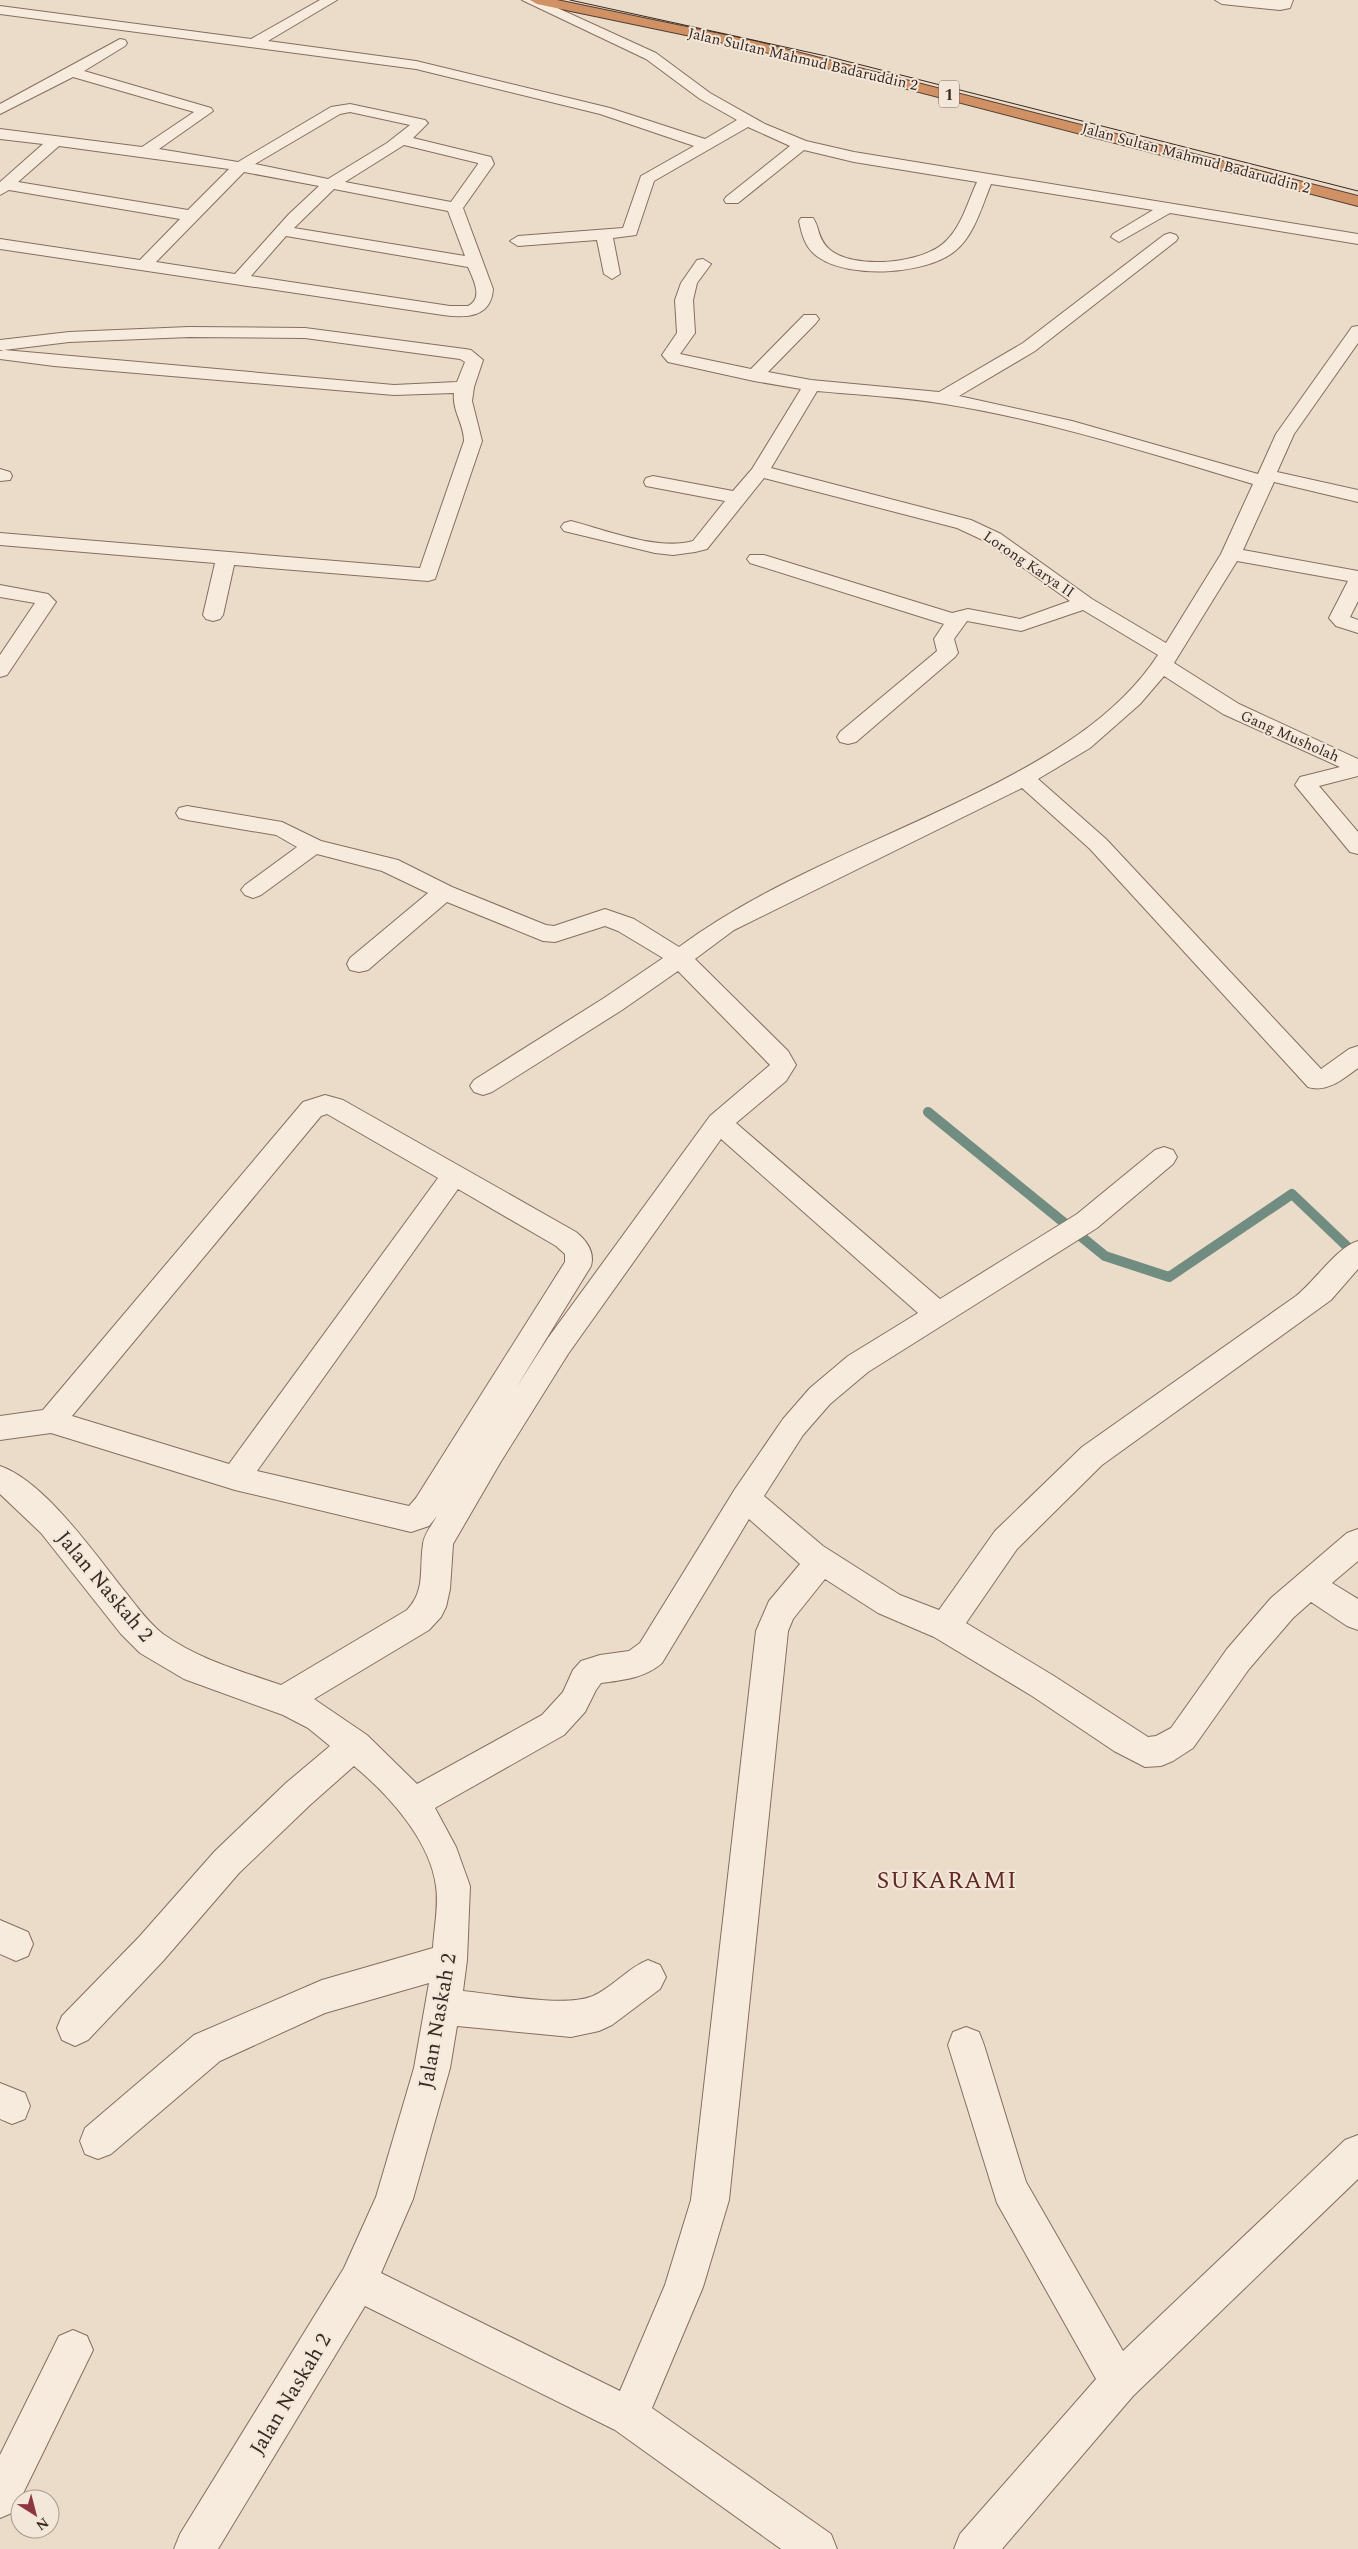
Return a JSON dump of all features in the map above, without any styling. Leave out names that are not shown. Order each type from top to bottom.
[{"type":"highway","name":"Jalan Sultan Mahmud Badaruddin 2","points":[[537,0],[754,45],[1358,201]]},
{"type":"highway","points":[[827,64],[846,52]]},
{"type":"street","points":[[253,44],[330,0]]},
{"type":"street","points":[[529,0],[651,56],[706,96],[748,120],[801,144],[854,157],[1358,239]]},
{"type":"street","points":[[1222,0],[1280,6],[1285,5],[1286,0]]},
{"type":"street","points":[[0,10],[416,66],[458,74],[605,111],[704,144]]},
{"type":"street","points":[[0,110],[120,44]]},
{"type":"street","points":[[72,72],[206,111],[145,152]]},
{"type":"street","points":[[144,265],[240,166],[336,110],[343,108],[420,123],[400,140],[332,184],[240,279]]},
{"type":"street","points":[[518,242],[604,236],[632,232],[647,179],[748,120]]},
{"type":"street","points":[[0,134],[240,166],[455,208]]},
{"type":"street","points":[[400,140],[486,160],[486,164],[455,208]]},
{"type":"street","points":[[3,188],[56,142]]},
{"type":"street","points":[[732,200],[801,144]]},
{"type":"street","points":[[807,221],[807,233],[811,240],[824,255],[835,261],[881,266],[919,261],[934,257],[953,245],[986,178]]},
{"type":"street","points":[[3,188],[193,216]]},
{"type":"street","points":[[0,244],[468,312],[477,308],[486,299],[485,289],[455,208]]},
{"type":"street","points":[[1119,237],[1168,208]]},
{"type":"street","points":[[284,232],[475,263]]},
{"type":"street","points":[[604,236],[612,274]]},
{"type":"street","points":[[942,398],[1029,347],[1170,238]]},
{"type":"street","points":[[703,264],[689,283],[684,300],[686,333],[670,355],[672,357],[754,376],[812,385],[942,398],[1117,437],[1266,478],[1358,496]]},
{"type":"street","points":[[754,376],[810,319]]},
{"type":"street","points":[[483,1086],[613,1004],[726,924],[924,829],[1024,778],[1082,743],[1132,699],[1166,659],[1231,554],[1285,434],[1358,331]]},
{"type":"street","points":[[0,345],[69,337],[189,332],[305,333],[470,355],[474,360],[465,387],[464,408],[473,429],[473,442],[428,574],[0,539]]},
{"type":"street","points":[[0,354],[54,361],[394,390],[465,387]]},
{"type":"street","points":[[571,527],[637,545],[692,548],[700,545],[760,471],[812,385]]},
{"type":"street","name":"Lorong Karya II","points":[[760,471],[975,529],[994,538],[1166,659]]},
{"type":"street","points":[[653,482],[738,498]]},
{"type":"street","points":[[1231,554],[1358,577]]},
{"type":"street","points":[[213,615],[226,558]]},
{"type":"street","points":[[757,559],[955,621]]},
{"type":"street","points":[[1358,582],[1339,618],[1343,622],[1358,627]]},
{"type":"street","points":[[0,591],[41,598],[46,602],[0,671]]},
{"type":"street","points":[[848,737],[948,653],[944,640],[960,616],[968,615],[1021,625],[1085,603]]},
{"type":"street","name":"Gang Musholah","points":[[1166,659],[1231,708],[1354,765],[1353,770],[1308,782],[1306,785],[1358,847]]},
{"type":"street","points":[[1024,778],[1098,844],[1318,1082],[1358,1055]]},
{"type":"street","points":[[187,813],[282,829],[313,846],[390,864],[444,892],[543,934],[555,934],[593,920],[611,918],[680,958],[760,1037],[779,1057],[783,1065],[777,1076],[718,1123],[558,1346],[438,1542],[435,1588],[430,1607],[418,1620],[284,1700]]},
{"type":"street","points":[[253,890],[313,846]]},
{"type":"street","points":[[360,964],[444,892]]},
{"type":"street","points":[[0,1428],[51,1421],[235,1478],[410,1519],[424,1512],[579,1261],[575,1246],[566,1239],[334,1106],[325,1104],[316,1106],[193,1248],[51,1421]]},
{"type":"street","points":[[718,1123],[832,1219],[938,1314]]},
{"type":"street","points":[[412,1803],[552,1725],[574,1702],[584,1680],[592,1671],[627,1666],[644,1661],[651,1653],[746,1498],[794,1426],[832,1384],[858,1364],[1086,1221],[1164,1157]]},
{"type":"street","points":[[235,1478],[454,1175]]},
{"type":"street","points":[[945,1627],[1006,1540],[1092,1456],[1322,1292],[1352,1258]]},
{"type":"street","name":"Jalan Naskah 2","points":[[0,1478],[22,1494],[52,1524],[132,1624],[151,1643],[195,1669],[284,1700],[319,1718],[355,1745],[385,1772],[412,1803],[433,1835],[444,1858],[453,1886],[450,1960],[432,2068],[394,2199],[358,2282],[196,2549]]},
{"type":"street","points":[[746,1498],[821,1561],[889,1604],[945,1627],[1043,1686],[1125,1741],[1145,1752],[1161,1751],[1182,1738],[1238,1659],[1282,1608],[1358,1542]]},
{"type":"street","points":[[629,2416],[684,2287],[710,2200],[772,1631],[780,1612],[821,1561]]},
{"type":"street","points":[[1308,1584],[1358,1616]]},
{"type":"street","points":[[75,2028],[152,1948],[227,1862],[298,1794],[355,1745]]},
{"type":"street","points":[[98,2141],[207,2048],[322,1997],[450,1960]]},
{"type":"street","points":[[443,2008],[570,2019],[599,2013],[648,1977]]},
{"type":"street","points":[[966,2045],[1010,2190],[1119,2382]]},
{"type":"street","points":[[975,2549],[1119,2382],[1358,2153]]},
{"type":"street","points":[[358,2282],[629,2416],[816,2549]]},
{"type":"street","points":[[0,2498],[74,2350]]},
{"type":"waterway","points":[[928,1112],[1105,1256],[1169,1277],[1292,1194],[1358,1257]]},
{"type":"tram line","points":[[570,0],[826,56],[1358,191]]},
{"type":"district","name":"SUKARAMI","points":[[947,1880]]}]
